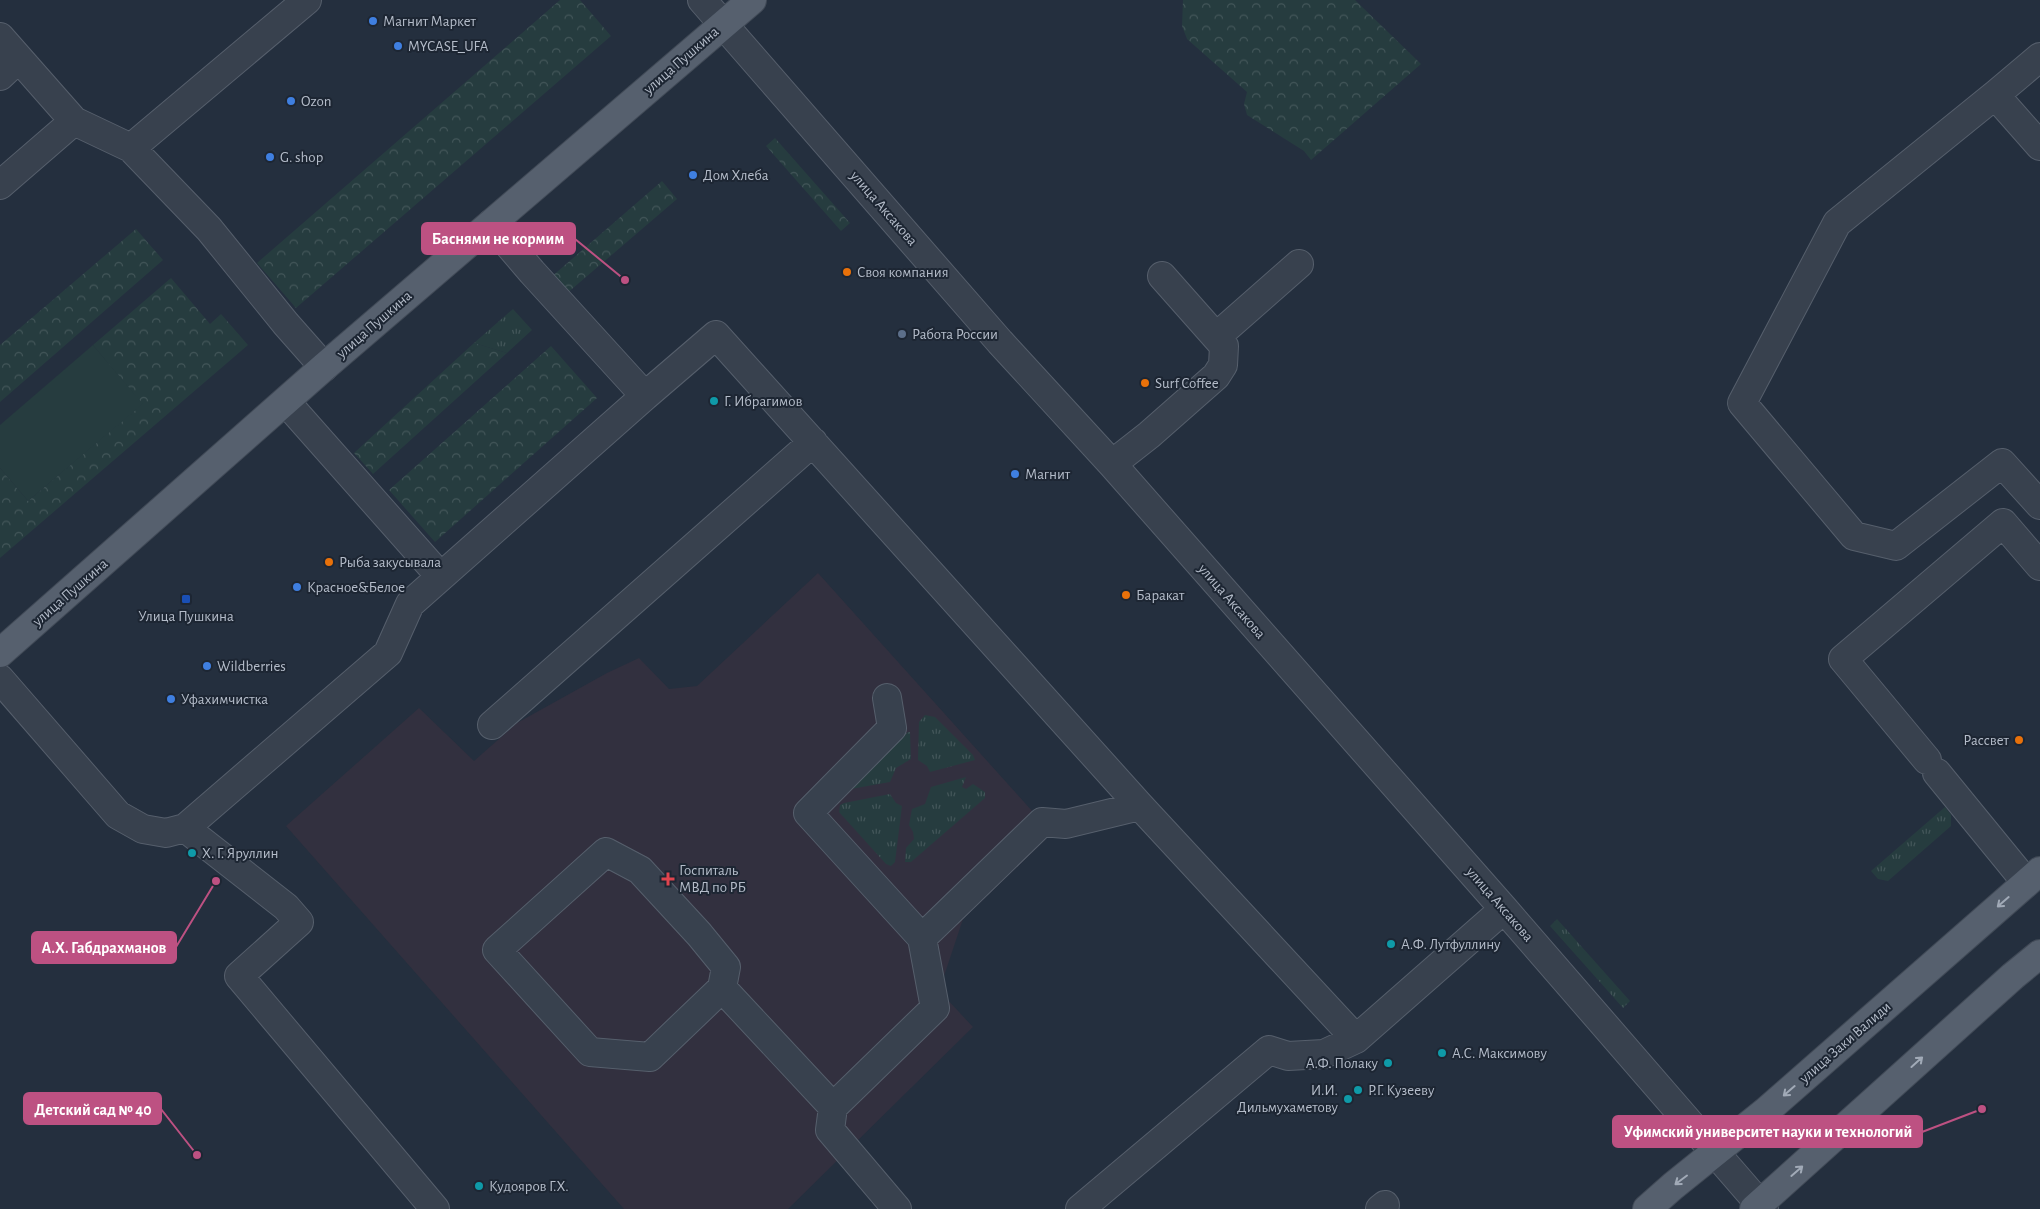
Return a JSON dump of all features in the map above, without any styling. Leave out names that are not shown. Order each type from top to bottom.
[{"type":"main road","name":"улица Пушкина","points":[[0,654],[324,367],[752,0]]},
{"type":"main road","name":"улица Заки Валиди","points":[[1647,1209],[1765,1112],[2033,876]]},
{"type":"main road","points":[[1760,1207],[2013,976],[2040,954]]},
{"type":"street","points":[[131,148],[307,0]]},
{"type":"street","name":"улица Аксакова","points":[[702,0],[1000,342],[1112,464],[1504,909],[1716,1153],[1760,1207]]},
{"type":"street","points":[[0,36],[9,68],[74,121],[131,148],[209,229],[286,324],[324,367]]},
{"type":"street","points":[[2040,57],[1836,223],[1742,403],[1854,536],[1896,546],[2002,463],[2040,505]]},
{"type":"street","points":[[1995,95],[2040,146]]},
{"type":"street","points":[[0,185],[74,121]]},
{"type":"street","points":[[491,224],[645,396]]},
{"type":"street","points":[[1216,337],[1298,264]]},
{"type":"street","points":[[1112,464],[1149,435],[1216,376],[1223,365],[1224,346],[1162,276]]},
{"type":"street","points":[[0,679],[118,815],[143,829],[166,833],[185,828],[388,653],[410,604],[440,576],[716,335],[1140,806],[1356,1039]]},
{"type":"street","points":[[286,402],[440,576]]},
{"type":"street","points":[[492,725],[813,442]]},
{"type":"street","points":[[2033,876],[1932,766],[1843,659],[2003,524],[2040,566]]},
{"type":"street","points":[[888,698],[892,728],[808,813],[922,938],[935,1008],[833,1107],[830,1130],[897,1209]]},
{"type":"street","points":[[922,938],[1042,822],[1066,824],[1140,806]]},
{"type":"street","points":[[185,828],[286,907],[299,922],[239,976],[435,1209]]},
{"type":"street","points":[[606,852],[640,870],[699,934],[726,967],[722,988],[650,1057],[590,1052],[497,950],[606,852]]},
{"type":"street","points":[[1080,1209],[1269,1050],[1288,1056],[1324,1054],[1356,1039],[1504,909]]},
{"type":"street","points":[[722,988],[833,1107]]},
{"type":"shaded area","name":"Госпиталь МВД по РБ","points":[[818,573],[1042,822],[1046,839],[963,919],[942,982],[946,998],[973,1027],[788,1209],[624,1209],[286,826],[419,708],[474,761],[517,723],[607,673],[639,658],[669,689],[697,686]]},
{"type":"green space","points":[[560,0],[580,0],[611,36],[296,308],[257,263]]},
{"type":"green space","points":[[1183,0],[1355,0],[1421,64],[1311,160],[1304,151],[1247,115],[1244,104],[1247,92],[1187,39],[1182,26]]},
{"type":"green space","points":[[775,138],[850,223],[841,231],[766,146]]},
{"type":"green space","points":[[662,181],[677,199],[565,295],[550,278]]},
{"type":"green space","points":[[136,229],[163,260],[0,402],[0,345]]},
{"type":"green space","points":[[171,278],[210,324],[221,314],[248,345],[0,558],[0,468],[28,501],[142,404],[93,345]]},
{"type":"green space","points":[[513,309],[532,330],[507,353],[474,343]]},
{"type":"green space","points":[[474,343],[507,353],[373,474],[354,453]]},
{"type":"green space","points":[[93,345],[143,404],[28,501],[0,468],[0,425]]},
{"type":"green space","points":[[551,346],[597,398],[435,542],[389,490]]},
{"type":"green space","points":[[925,715],[935,717],[973,755],[975,760],[930,772],[927,766],[918,760],[919,722]]},
{"type":"green space","points":[[910,732],[911,759],[896,768],[890,782],[851,789],[850,784]]},
{"type":"green space","points":[[966,777],[962,787],[966,789],[973,784],[985,792],[985,798],[911,862],[905,862],[906,848],[914,839],[909,825],[912,809],[925,804],[931,787]]},
{"type":"green space","points":[[890,794],[896,803],[902,806],[895,862],[891,866],[886,864],[839,812],[840,805],[844,803]]},
{"type":"green space","points":[[1945,807],[1951,815],[1951,826],[1888,881],[1878,879],[1871,871]]},
{"type":"green space","points":[[1557,919],[1630,1001],[1623,1008],[1550,926]]},
{"type":"place","name":"Магнит Маркет","points":[[373,21]]},
{"type":"place","name":"MYCASE_UFA","points":[[398,46]]},
{"type":"place","name":"Ozon","points":[[291,101]]},
{"type":"place","name":"G. shop","points":[[270,157]]},
{"type":"place","name":"Дом Хлеба","points":[[693,175]]},
{"type":"place","name":"Своя компания","points":[[847,272]]},
{"type":"place","name":"Баснями не кормим","points":[[625,280]]},
{"type":"place","name":"Работа России","points":[[902,334]]},
{"type":"place","name":"Surf Coffee","points":[[1145,383]]},
{"type":"place","name":"Г. Ибрагимов","points":[[714,401]]},
{"type":"place","name":"Магнит","points":[[1015,474]]},
{"type":"place","name":"Рыба закусывала","points":[[329,562]]},
{"type":"place","name":"Красное&Белое","points":[[297,587]]},
{"type":"place","name":"Баракат","points":[[1126,595]]},
{"type":"place","name":"Улица Пушкина","points":[[186,599]]},
{"type":"place","name":"Wildberries","points":[[207,666]]},
{"type":"place","name":"Уфахимчистка","points":[[171,699]]},
{"type":"place","name":"Рассвет","points":[[2019,740]]},
{"type":"place","name":"Х. Г. Яруллин","points":[[192,853]]},
{"type":"place","name":"Госпиталь МВД по РБ","points":[[668,879]]},
{"type":"place","name":"А.Х. Габдрахманов","points":[[216,881]]},
{"type":"place","name":"А.Ф. Лутфуллину","points":[[1391,944]]},
{"type":"place","name":"А.С. Максимову","points":[[1442,1053]]},
{"type":"place","name":"А.Ф. Полаку","points":[[1388,1063]]},
{"type":"place","name":"Р.Г. Кузееву","points":[[1358,1090]]},
{"type":"place","name":"И.И. Дильмухаметову","points":[[1348,1099]]},
{"type":"place","name":"Уфимский университет науки и технологий","points":[[1982,1109]]},
{"type":"place","name":"Детский сад № 40","points":[[197,1155]]},
{"type":"place","name":"Кудояров Г.Х.","points":[[479,1186]]}]
